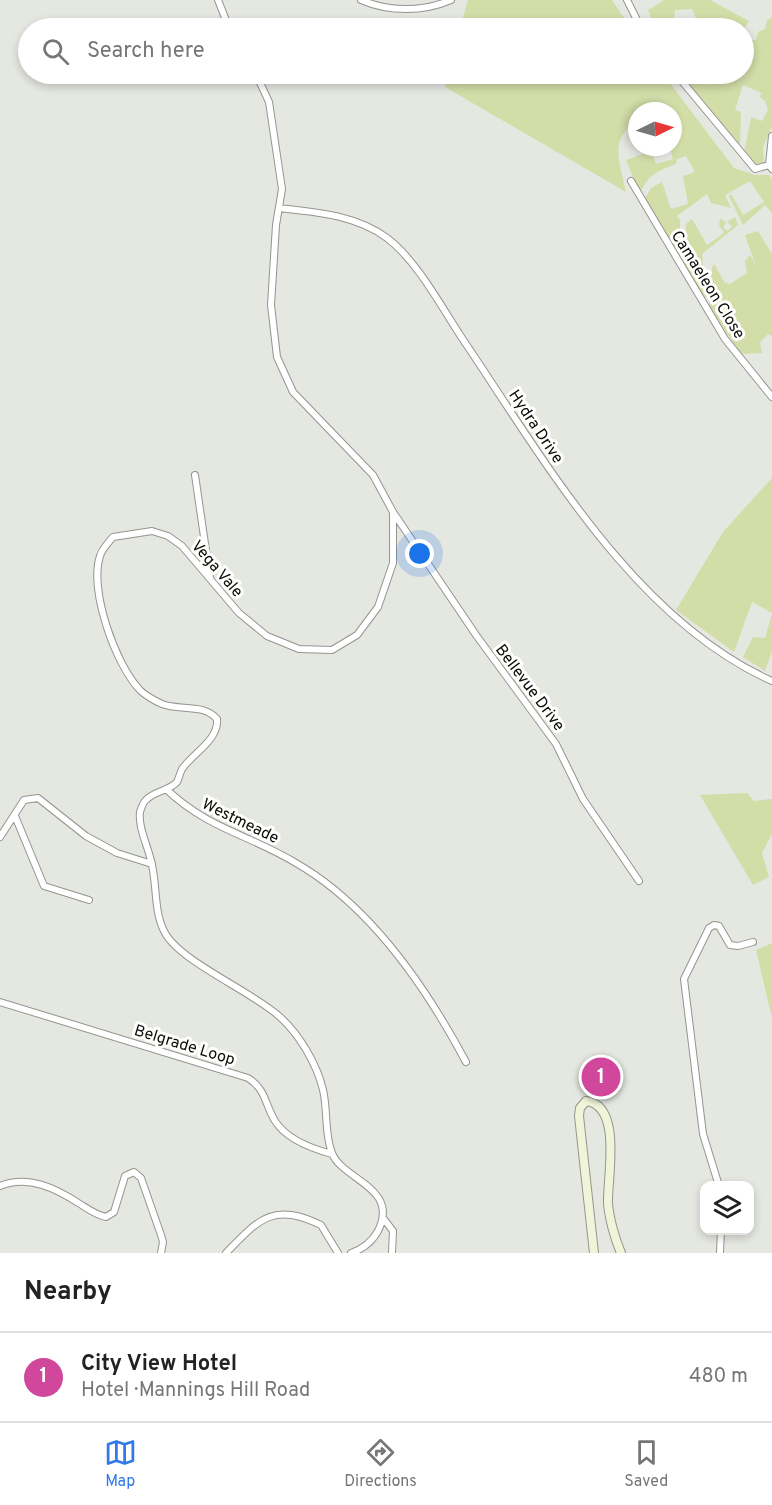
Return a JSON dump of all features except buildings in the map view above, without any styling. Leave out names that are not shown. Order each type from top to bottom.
[{"type":"main road","points":[[594,1253],[579,1116],[580,1108],[586,1101],[595,1102],[602,1108],[612,1150],[608,1206],[621,1253]]},
{"type":"street","points":[[218,0],[225,18]]},
{"type":"street","points":[[361,0],[395,9],[439,5],[451,0]]},
{"type":"street","points":[[627,0],[636,18]]},
{"type":"street","name":"Bellevue Drive","points":[[261,84],[269,102],[282,189],[271,305],[277,357],[293,392],[373,475],[393,513],[476,635],[556,744],[583,799],[639,882]]},
{"type":"street","points":[[684,84],[755,169],[770,167],[772,136]]},
{"type":"street","name":"Camaeleon Close","points":[[631,181],[725,339],[772,397]]},
{"type":"street","name":"Hydra Drive","points":[[279,208],[327,214],[364,224],[388,239],[415,269],[541,458],[615,554],[659,603],[698,636],[730,658],[772,681]]},
{"type":"street","points":[[195,475],[210,579]]},
{"type":"street","name":"Vega Vale","points":[[166,789],[177,781],[181,771],[214,735],[218,719],[211,712],[162,704],[139,690],[113,645],[97,585],[100,553],[113,537],[152,531],[168,536],[182,546],[239,613],[267,636],[299,649],[332,650],[357,635],[378,607],[393,563],[393,513]]},
{"type":"street","points":[[166,789],[145,800],[140,811],[141,824],[152,864],[158,918],[165,934],[183,952],[247,992],[280,1017],[301,1042],[315,1068],[323,1090],[332,1154],[375,1192],[383,1218],[393,1231],[392,1253]]},
{"type":"street","name":"Westmeade","points":[[166,789],[202,819],[293,861],[313,873],[348,903],[376,931],[417,981],[448,1028],[465,1062]]},
{"type":"street","points":[[0,837],[24,800],[38,798],[100,845],[152,864]]},
{"type":"street","points":[[15,816],[44,886],[89,900]]},
{"type":"street","points":[[718,1181],[703,1134],[684,979],[710,928],[714,925],[719,926],[730,945],[738,946],[753,942]]},
{"type":"street","name":"Belgrade Loop","points":[[0,1002],[248,1078],[261,1088],[275,1121],[285,1132],[312,1148],[332,1154]]},
{"type":"street","points":[[0,1185],[13,1182],[35,1183],[64,1194],[106,1216],[114,1212],[124,1176],[134,1172],[141,1178],[161,1235],[163,1242],[161,1253]]},
{"type":"street","points":[[226,1253],[255,1223],[262,1218],[279,1214],[321,1225],[338,1253]]},
{"type":"street","points":[[351,1253],[365,1246],[375,1237],[383,1218]]},
{"type":"street","points":[[720,1253],[722,1235]]},
{"type":"green space","points":[[468,0],[612,0],[624,18],[463,18]]},
{"type":"green space","points":[[664,0],[710,0],[743,18],[696,18],[692,9],[675,10],[674,18],[651,18],[648,10]]},
{"type":"green space","points":[[772,17],[772,126],[763,147],[764,164],[755,165],[744,153],[751,117],[762,121],[768,110],[765,101],[759,96],[762,93],[743,85],[735,110],[741,112],[740,145],[688,84],[754,84],[754,40],[758,32],[765,29],[767,20]]},
{"type":"green space","points":[[446,84],[671,84],[734,168],[755,175],[769,175],[772,180],[772,213],[765,205],[743,225],[729,196],[731,194],[743,215],[764,202],[750,181],[725,195],[731,208],[711,203],[707,194],[677,216],[680,220],[680,257],[645,199],[651,188],[662,182],[671,209],[688,204],[683,176],[695,172],[686,156],[677,159],[676,164],[650,178],[640,194],[626,160],[637,156],[653,156],[656,164],[673,159],[672,156],[682,156],[682,102],[628,102],[628,128],[622,136],[618,152],[626,192],[445,87]]},
{"type":"green space","points":[[735,217],[738,225],[702,254],[707,296],[703,298],[684,268],[686,224],[692,219],[707,245],[724,233],[719,225],[720,219],[726,222],[723,228],[728,231],[732,226],[727,222]]},
{"type":"green space","points":[[758,231],[772,254],[772,336],[768,334],[760,342],[762,353],[741,354],[709,306],[712,267],[714,264],[725,283],[730,284],[747,273],[745,261],[750,255],[756,266],[745,235]]},
{"type":"green space","points":[[772,478],[772,613],[752,602],[734,652],[676,610],[723,532]]},
{"type":"green space","points":[[772,614],[772,651],[765,671],[743,657],[753,637],[765,638]]},
{"type":"green space","points":[[747,793],[754,801],[772,799],[772,834],[762,853],[769,877],[753,885],[700,795]]},
{"type":"green space","points":[[772,943],[772,1018],[756,950]]},
{"type":"place","name":"City View Hotel","points":[[601,1077]]}]
